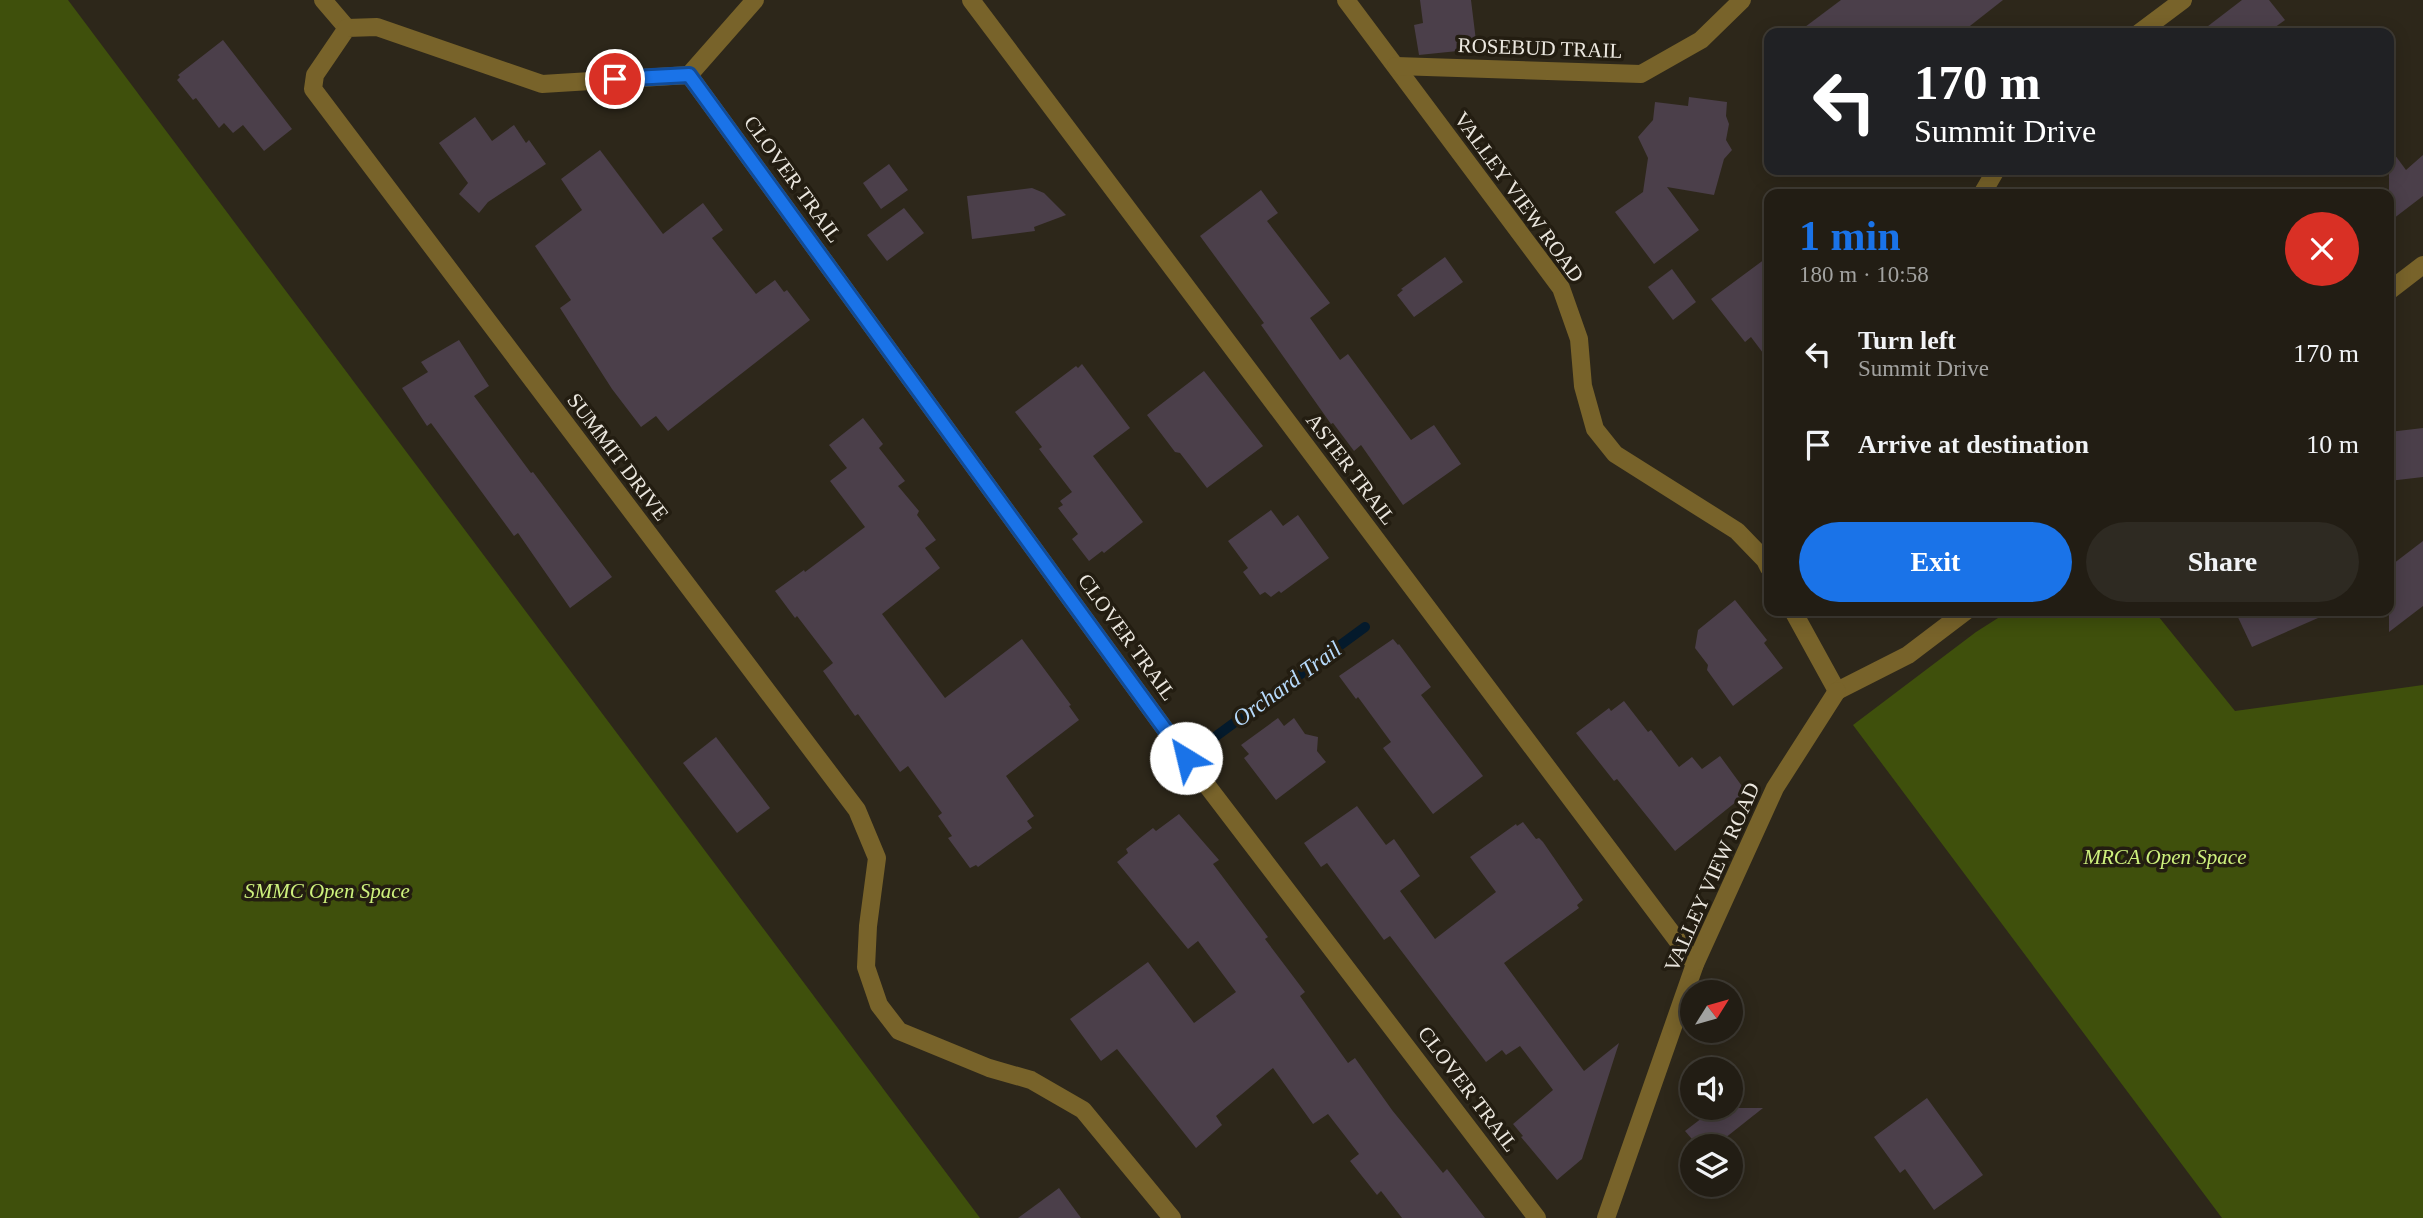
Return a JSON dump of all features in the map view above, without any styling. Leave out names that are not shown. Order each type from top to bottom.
[{"type":"street","points":[[323,0],[347,29],[377,27],[542,83],[689,75],[755,0]]},
{"type":"street","name":"ASTER TRAIL","points":[[971,0],[1695,964]]},
{"type":"street","name":"VALLEY VIEW ROAD","points":[[1346,0],[1561,288],[1579,339],[1583,386],[1595,429],[1615,454],[1737,531],[1764,557]]},
{"type":"street","name":"ROSEBUD TRAIL","points":[[1396,66],[1641,74],[1701,40],[1742,0]]},
{"type":"street","points":[[2147,28],[2183,0]]},
{"type":"street","name":"SUMMIT DRIVE","points":[[347,29],[315,75],[313,89],[316,96],[856,810],[877,858],[867,926],[866,967],[879,1005],[899,1031],[989,1068],[1031,1080],[1083,1110],[1172,1218]]},
{"type":"street","name":"CLOVER TRAIL","points":[[689,75],[1181,750],[1537,1218]]},
{"type":"street","points":[[2394,287],[2423,265]]},
{"type":"street","points":[[1796,616],[1837,691],[1908,655],[1959,616]]},
{"type":"street","name":"VALLEY VIEW ROAD","points":[[1606,1218],[1695,964],[1775,788],[1837,691]]},
{"type":"green space","name":"SMMC Open Space","points":[[0,0],[68,0],[980,1218],[0,1218]]},
{"type":"green space","name":"MRCA Open Space","points":[[2001,616],[2158,616],[2235,711],[2423,685],[2423,1218],[2222,1218],[1853,725]]},
{"type":"building","points":[[1420,0],[1471,0],[1477,49],[1419,55],[1414,25],[1423,23]]},
{"type":"building","points":[[1841,0],[2003,0],[1967,28],[1804,28]]},
{"type":"building","points":[[2242,0],[2269,0],[2285,20],[2274,28],[2206,28]]},
{"type":"building","points":[[223,40],[292,129],[264,151],[243,125],[233,133],[224,123],[219,128],[196,98],[193,100],[177,80],[180,77],[178,75]]},
{"type":"building","points":[[1689,97],[1727,102],[1726,116],[1729,124],[1726,140],[1732,150],[1724,159],[1714,195],[1667,187],[1699,230],[1654,264],[1615,212],[1643,192],[1648,158],[1638,137],[1653,120],[1655,102],[1688,106]]},
{"type":"building","points":[[475,117],[492,141],[514,125],[526,143],[529,140],[546,164],[488,202],[479,213],[459,194],[468,183],[439,143]]},
{"type":"building","points":[[600,150],[663,234],[703,203],[723,230],[712,238],[756,294],[775,280],[784,292],[787,290],[810,320],[668,431],[656,416],[641,427],[612,389],[560,308],[571,300],[535,246],[582,210],[561,179]]},
{"type":"building","points":[[2394,154],[2406,170],[2423,155],[2423,196],[2394,218],[2394,189],[2389,189],[2389,175],[2394,175]]},
{"type":"building","points":[[889,164],[908,190],[881,209],[863,183]]},
{"type":"building","points":[[1032,188],[1044,193],[1066,215],[1034,227],[1035,231],[972,239],[967,196]]},
{"type":"building","points":[[1261,190],[1278,213],[1267,221],[1330,303],[1310,318],[1340,360],[1348,354],[1411,440],[1434,425],[1461,464],[1403,505],[1361,445],[1354,451],[1333,423],[1331,424],[1261,325],[1264,323],[1200,236]]},
{"type":"building","points":[[904,208],[924,233],[887,261],[867,235]]},
{"type":"building","points":[[1445,257],[1463,282],[1414,317],[1397,295],[1403,290],[1401,289]]},
{"type":"building","points":[[1764,260],[1764,354],[1751,337],[1745,342],[1711,299]]},
{"type":"building","points":[[1672,269],[1696,302],[1673,320],[1648,287]]},
{"type":"building","points":[[459,340],[489,386],[474,396],[612,577],[570,608],[518,533],[514,536],[431,423],[427,426],[402,388],[428,372],[421,362]]},
{"type":"building","points":[[1082,364],[1130,428],[1093,456],[1143,522],[1104,553],[1102,551],[1089,561],[1072,539],[1078,534],[1058,508],[1063,505],[1060,501],[1072,492],[1015,412]]},
{"type":"building","points":[[1204,371],[1263,446],[1207,488],[1147,415]]},
{"type":"building","points":[[863,418],[883,444],[879,448],[905,481],[898,486],[919,511],[917,515],[936,540],[925,548],[940,568],[882,614],[945,698],[1022,639],[1079,720],[1006,776],[1034,816],[1027,821],[1032,828],[978,867],[976,865],[970,868],[948,838],[952,836],[938,816],[942,813],[908,766],[900,772],[858,714],[855,716],[823,671],[833,663],[775,591],[865,527],[830,481],[847,468],[829,445]]},
{"type":"building","points":[[2423,428],[2423,477],[2394,480],[2394,431]]},
{"type":"building","points":[[1271,510],[1283,526],[1298,515],[1329,558],[1281,593],[1279,591],[1271,597],[1265,592],[1260,595],[1243,572],[1248,568],[1228,541]]},
{"type":"building","points":[[2423,541],[2423,606],[2389,632],[2389,616],[2394,616],[2394,563]]},
{"type":"building","points":[[1735,600],[1767,640],[1764,643],[1783,668],[1733,706],[1695,648],[1698,630]]},
{"type":"building","points":[[2237,616],[2323,616],[2252,647]]},
{"type":"building","points":[[1393,639],[1431,687],[1421,695],[1483,776],[1433,814],[1383,748],[1391,742],[1339,676]]},
{"type":"building","points":[[1624,701],[1648,732],[1651,730],[1679,767],[1692,757],[1702,769],[1720,756],[1747,793],[1675,851],[1576,733],[1609,708],[1611,711]]},
{"type":"building","points":[[1278,718],[1284,726],[1294,718],[1305,734],[1318,737],[1317,751],[1326,762],[1276,800],[1244,758],[1249,754],[1241,745]]},
{"type":"building","points":[[716,737],[770,808],[737,833],[683,763]]},
{"type":"building","points":[[1357,806],[1386,845],[1394,839],[1420,876],[1400,891],[1435,939],[1496,892],[1470,857],[1516,824],[1517,826],[1523,822],[1536,839],[1539,838],[1543,842],[1583,900],[1577,905],[1579,908],[1504,963],[1584,1071],[1619,1043],[1582,1159],[1557,1180],[1513,1124],[1553,1090],[1520,1046],[1506,1055],[1502,1050],[1486,1062],[1390,936],[1384,940],[1327,863],[1321,867],[1304,843]]},
{"type":"building","points":[[1179,814],[1219,860],[1213,864],[1268,937],[1265,939],[1305,992],[1300,996],[1348,1063],[1355,1058],[1392,1110],[1443,1173],[1447,1169],[1485,1218],[1402,1218],[1381,1191],[1377,1195],[1350,1161],[1359,1154],[1328,1114],[1313,1124],[1273,1068],[1216,1116],[1222,1125],[1196,1148],[1117,1049],[1101,1061],[1070,1019],[1148,962],[1194,1023],[1236,992],[1198,941],[1188,949],[1117,862],[1128,853],[1126,849],[1153,828],[1156,831]]},
{"type":"building","points":[[1927,1098],[1983,1175],[1934,1210],[1905,1169],[1900,1173],[1874,1137]]},
{"type":"building","points":[[1743,1108],[1763,1108],[1730,1134],[1688,1134],[1685,1131],[1699,1120],[1743,1120]]},
{"type":"building","points":[[1059,1188],[1081,1218],[1018,1218]]},
{"type":"waterway","name":"Orchard Trail","points":[[1208,742],[1365,627]]},
{"type":"route","points":[[615,79],[689,75],[1186,758]]}]
